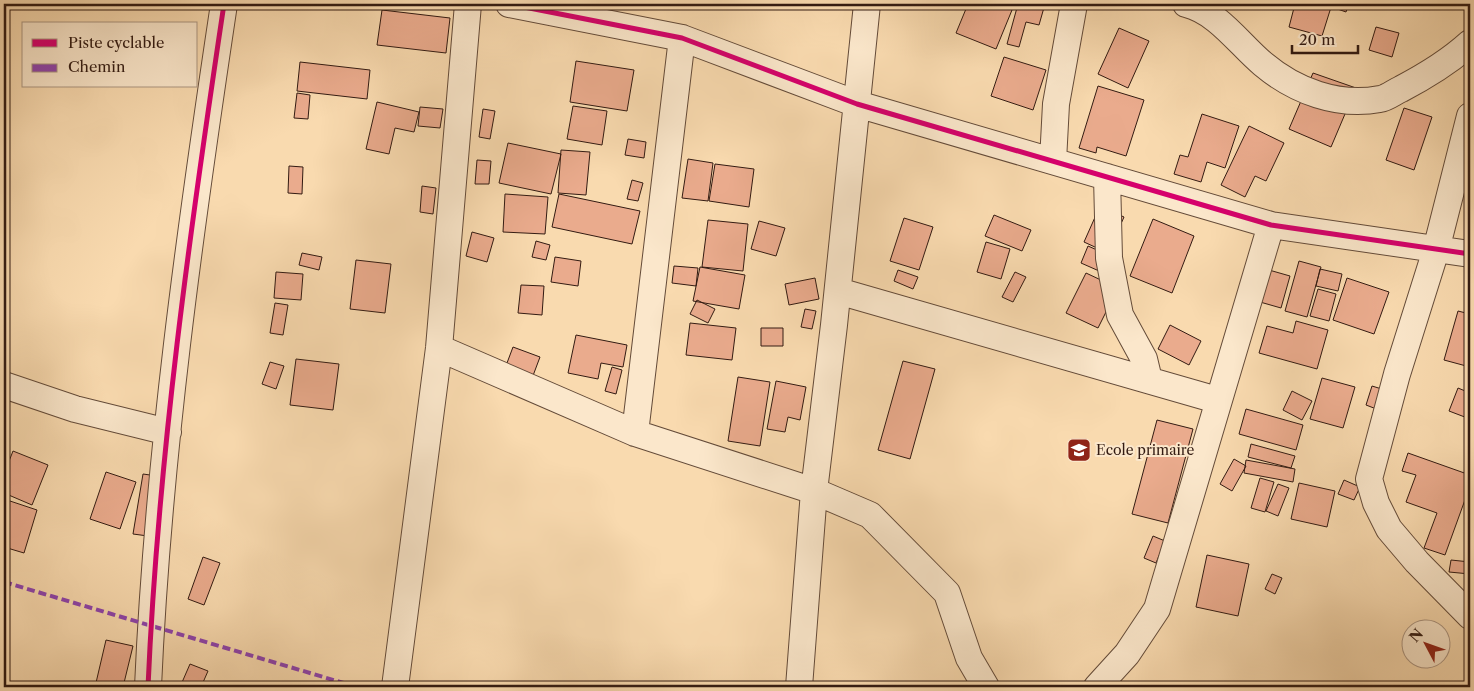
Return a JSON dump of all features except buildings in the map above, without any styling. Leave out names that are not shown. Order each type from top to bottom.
[{"type":"street","points":[[148,687],[151,625],[168,432],[197,184],[224,4]]},
{"type":"street","points":[[395,687],[439,348],[468,4]]},
{"type":"street","points":[[510,4],[682,38],[857,104],[1271,225],[1470,254]]},
{"type":"street","points":[[799,687],[814,491],[838,291],[867,4]]},
{"type":"street","points":[[1053,161],[1056,104],[1074,4]]},
{"type":"street","points":[[1186,4],[1208,14],[1262,64],[1290,84],[1341,100],[1381,99],[1424,77],[1454,58],[1470,43]]},
{"type":"street","points":[[635,433],[682,38]]},
{"type":"street","points":[[1470,116],[1436,250],[1398,374],[1369,479],[1376,503],[1389,529],[1417,562],[1470,616]]},
{"type":"street","points":[[1107,177],[1109,258],[1120,315],[1144,359],[1149,380]]},
{"type":"street","points":[[1096,687],[1126,654],[1157,609],[1217,400],[1271,225]]},
{"type":"street","points":[[838,291],[1217,400]]},
{"type":"street","points":[[439,348],[635,433],[814,491],[870,515],[947,593],[969,658],[986,687]]},
{"type":"street","points":[[4,385],[75,409],[168,432]]},
{"type":"marked path","points":[[4,582],[357,687]]},
{"type":"cycle path","points":[[148,687],[159,515],[167,430],[199,174],[224,4]]},
{"type":"cycle path","points":[[509,4],[682,38],[857,104],[1271,225],[1470,254]]},
{"type":"place","name":"Ecole primaire","points":[[1079,450]]}]
